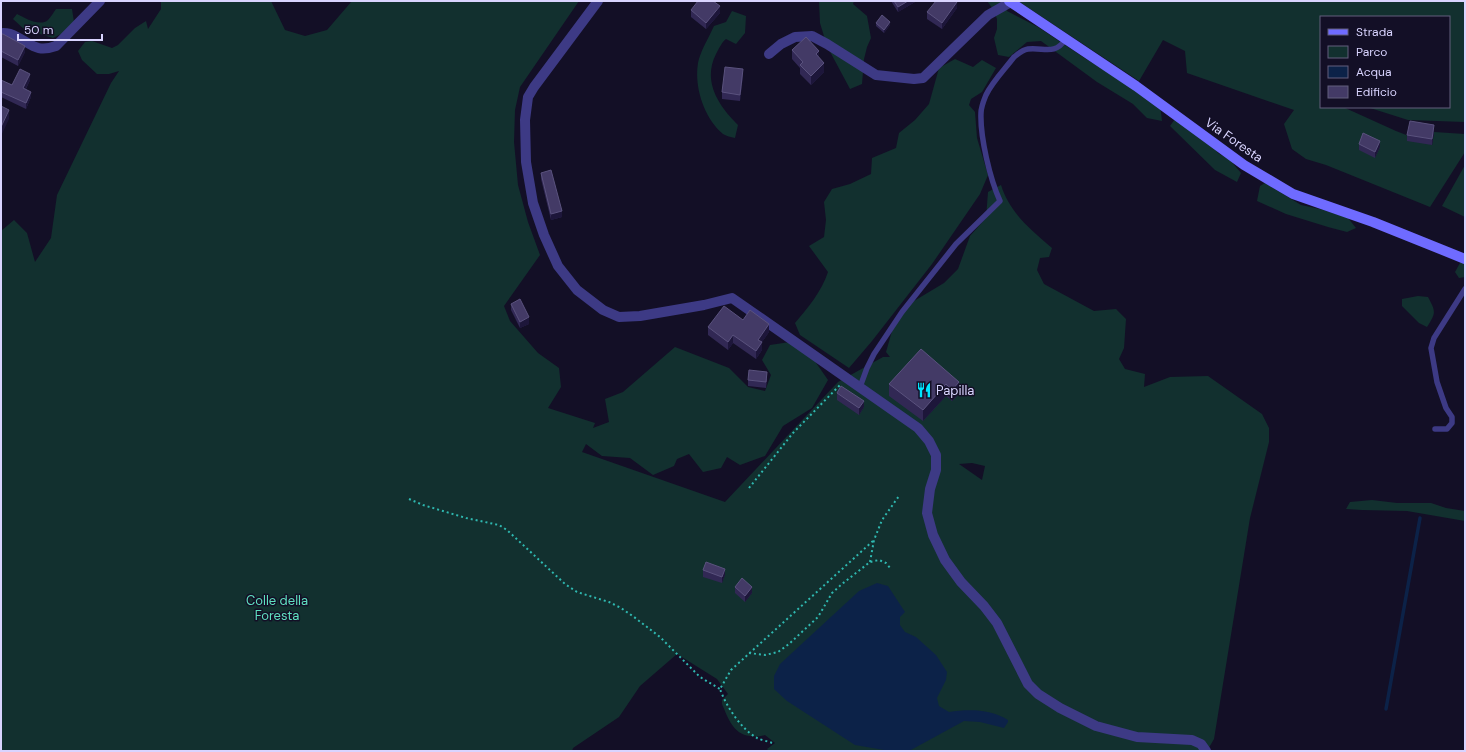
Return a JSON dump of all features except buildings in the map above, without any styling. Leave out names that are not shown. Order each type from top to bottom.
[{"type":"main road","name":"Via Foresta","points":[[1010,1],[1136,86],[1244,165],[1293,194],[1372,222],[1465,259]]},
{"type":"street","points":[[1,34],[3,32],[14,35],[28,44],[47,49],[56,46],[100,1]]},
{"type":"street","points":[[598,1],[534,87],[528,97],[525,120],[526,162],[532,196],[544,235],[558,266],[577,290],[603,310],[619,317],[640,316],[704,305],[732,298],[918,428],[929,441],[936,455],[936,470],[930,489],[927,513],[933,535],[945,560],[961,582],[984,606],[997,623],[1028,684],[1038,694],[1060,708],[1096,726],[1137,737],[1192,740],[1201,744],[1206,751]]},
{"type":"street","points":[[769,54],[781,44],[795,37],[812,36],[876,76],[914,80],[923,78],[988,15],[1010,1]]},
{"type":"lane","points":[[860,387],[874,354],[902,312],[956,244],[1000,201],[992,178],[982,130],[981,112],[987,94],[1014,57],[1018,54],[1028,49],[1047,50],[1055,48],[1062,44],[1066,39]]},
{"type":"lane","points":[[1435,430],[1447,429],[1452,422],[1452,417],[1446,408],[1437,382],[1430,348],[1434,338],[1465,289]]},
{"type":"path","points":[[749,488],[793,433],[841,385],[850,381]]},
{"type":"path","points":[[870,562],[874,540],[882,520],[899,496]]},
{"type":"path","points":[[409,499],[423,505],[499,526],[507,530],[565,584],[578,592],[622,608],[660,637],[700,677],[720,689],[724,700],[741,725],[757,739],[772,742]]},
{"type":"path","points":[[720,689],[731,670],[874,540]]},
{"type":"path","points":[[749,653],[765,655],[778,652],[789,644],[818,617],[832,593],[870,562],[879,560],[886,562],[891,569]]},
{"type":"green space","name":"Colle della Foresta","points":[[161,1],[271,1],[285,30],[305,36],[327,30],[352,1],[579,1],[520,87],[515,110],[514,142],[518,185],[528,222],[540,255],[504,306],[510,321],[538,353],[559,368],[561,387],[548,408],[595,423],[593,428],[609,422],[605,399],[623,392],[675,347],[729,368],[748,387],[765,391],[771,375],[762,360],[770,345],[790,342],[812,357],[828,380],[812,408],[783,426],[765,456],[740,465],[727,457],[721,468],[703,472],[689,454],[677,459],[674,466],[653,475],[630,458],[602,456],[586,444],[582,452],[725,502],[838,382],[883,357],[890,357],[886,352],[892,331],[909,304],[944,283],[958,269],[970,236],[986,218],[988,192],[1001,185],[1015,212],[1052,248],[1049,257],[1040,258],[1037,270],[1044,284],[1094,311],[1116,309],[1126,319],[1124,348],[1119,359],[1125,369],[1145,374],[1144,387],[1170,377],[1208,376],[1262,414],[1269,428],[1269,442],[1250,518],[1214,739],[1207,751],[769,751],[767,749],[775,743],[765,735],[756,737],[744,735],[735,729],[722,704],[722,700],[728,694],[717,679],[677,654],[640,686],[619,717],[573,748],[572,751],[1,751],[1,231],[14,220],[27,233],[35,262],[51,238],[57,195],[111,83],[119,71],[109,74],[97,74],[82,60],[78,51],[85,42],[92,41],[112,48],[118,45],[135,28],[146,21],[148,29],[161,9]],"holes":[[[972,463],[985,466],[982,480],[959,464]]]},
{"type":"green space","points":[[819,1],[854,1],[853,4],[867,16],[871,38],[864,59],[862,84],[850,89],[827,46],[820,23]]},
{"type":"green space","points":[[987,1],[997,1],[1002,3],[1006,7],[1007,11],[1038,27],[1086,59],[1160,104],[1162,121],[1147,118],[1133,104],[1097,82],[1041,41],[1027,42],[1009,57],[998,55],[994,38],[997,29],[997,19],[993,9]]},
{"type":"green space","points":[[1018,1],[1465,1],[1465,122],[1408,120],[1370,108],[1450,108],[1450,16],[1320,16],[1320,108],[1345,108],[1396,131],[1432,145],[1434,132],[1465,134],[1465,152],[1430,207],[1326,165],[1306,159],[1292,149],[1284,124],[1294,110],[1187,73],[1185,51],[1163,40],[1139,81]]},
{"type":"green space","points":[[56,9],[72,9],[74,22],[67,31],[53,38],[24,29],[13,19],[17,14],[32,21],[41,23],[48,20]]},
{"type":"green space","points":[[732,11],[746,16],[745,33],[736,44],[726,39],[723,42],[712,64],[711,74],[712,84],[719,102],[738,125],[735,138],[723,134],[711,120],[699,92],[697,72],[701,54],[714,26],[726,22]]},
{"type":"green space","points":[[955,59],[973,67],[982,60],[996,68],[982,92],[971,99],[969,105],[975,112],[977,138],[988,175],[980,194],[932,264],[849,368],[800,335],[795,323],[818,293],[828,272],[809,246],[824,237],[826,220],[824,202],[832,189],[850,184],[871,174],[872,158],[896,148],[899,133],[915,120],[929,104],[939,68]]},
{"type":"green space","points":[[1175,119],[1211,143],[1218,153],[1230,160],[1241,173],[1237,182],[1215,170],[1170,126]]},
{"type":"green space","points":[[1465,165],[1465,217],[1442,206]]},
{"type":"green space","points":[[1265,183],[1301,205],[1320,209],[1348,218],[1356,228],[1347,232],[1328,227],[1286,214],[1257,201],[1260,186]]},
{"type":"green space","points":[[1460,263],[1465,263],[1465,277],[1459,278],[1455,272]]},
{"type":"green space","points":[[1418,296],[1428,297],[1434,309],[1432,319],[1427,327],[1419,323],[1402,306],[1402,299]]},
{"type":"green space","points":[[1372,500],[1397,503],[1431,503],[1446,508],[1465,511],[1465,521],[1407,511],[1346,509],[1350,502]]},
{"type":"water","points":[[877,583],[888,586],[905,612],[900,617],[900,625],[905,632],[916,637],[936,655],[947,672],[946,680],[937,698],[939,706],[949,712],[972,710],[1001,716],[1008,720],[1004,728],[980,722],[964,721],[909,751],[890,751],[855,745],[787,701],[774,689],[774,676],[780,664],[859,591]]},
{"type":"waterway","points":[[1386,709],[1420,518]]},
{"type":"place","name":"Papilla","points":[[924,390]]}]
